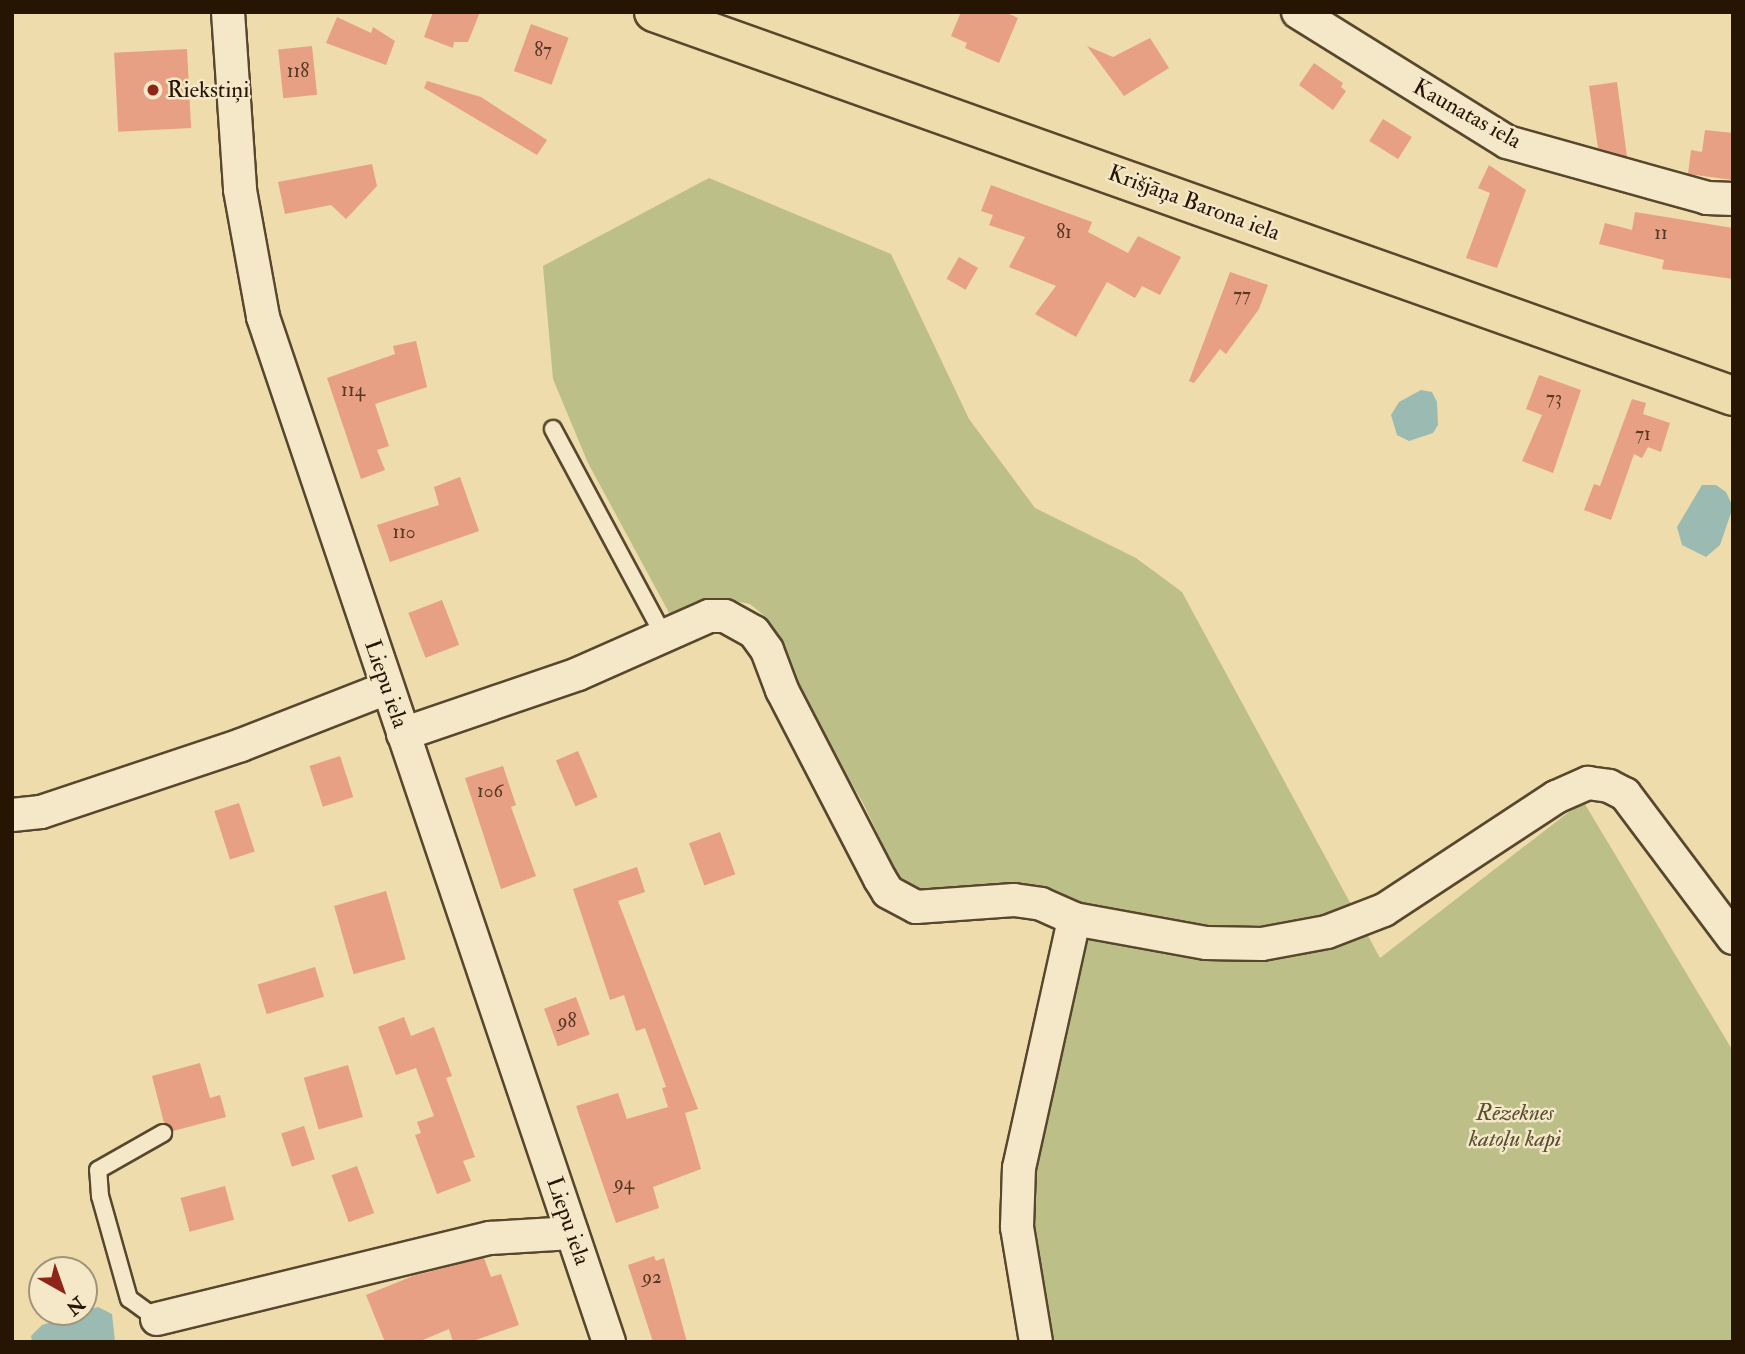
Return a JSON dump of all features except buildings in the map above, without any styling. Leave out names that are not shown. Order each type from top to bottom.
[{"type":"main road","name":"Krišjāņa Barona iela","points":[[654,12],[1733,396]]},
{"type":"street","name":"Liepu iela","points":[[228,12],[240,190],[263,317],[609,1342]]},
{"type":"street","name":"Kaunatas iela","points":[[1298,12],[1507,142],[1707,198],[1733,199]]},
{"type":"street","points":[[403,734],[578,674],[709,617],[725,616],[754,632],[880,879],[900,901],[916,907],[1013,900],[1041,904],[1074,919],[1206,943],[1262,944],[1327,932],[1384,910],[1556,797],[1588,783],[1609,786],[1625,794],[1733,938]]},
{"type":"street","points":[[12,815],[41,812],[241,745],[387,688]]},
{"type":"street","points":[[1036,1342],[1017,1227],[1019,1168],[1074,919]]},
{"type":"street","points":[[157,1319],[490,1238],[572,1233]]},
{"type":"lane","points":[[553,429],[664,636]]},
{"type":"lane","points":[[157,1319],[129,1298],[100,1196],[98,1170],[163,1133]]},
{"type":"green space","name":"Rēzeknes katoļu kapi","points":[[709,178],[891,254],[969,419],[1035,508],[1136,558],[1182,592],[1380,958],[1583,801],[1733,1051],[1733,1342],[1051,1342],[1024,1182],[1068,968],[1057,896],[904,888],[862,801],[804,704],[766,617],[750,604],[729,600],[673,620],[588,463],[553,379],[543,266]]},
{"type":"water","points":[[1421,390],[1432,392],[1437,402],[1438,425],[1433,433],[1409,441],[1397,435],[1391,415],[1399,402]]},
{"type":"water","points":[[1702,485],[1716,485],[1726,492],[1733,507],[1720,545],[1706,557],[1682,545],[1677,527]]},
{"type":"water","points":[[98,1307],[112,1314],[115,1342],[32,1342],[31,1336],[41,1326],[98,1326]]},
{"type":"place","name":"Riekstiņi","points":[[153,90]]}]
